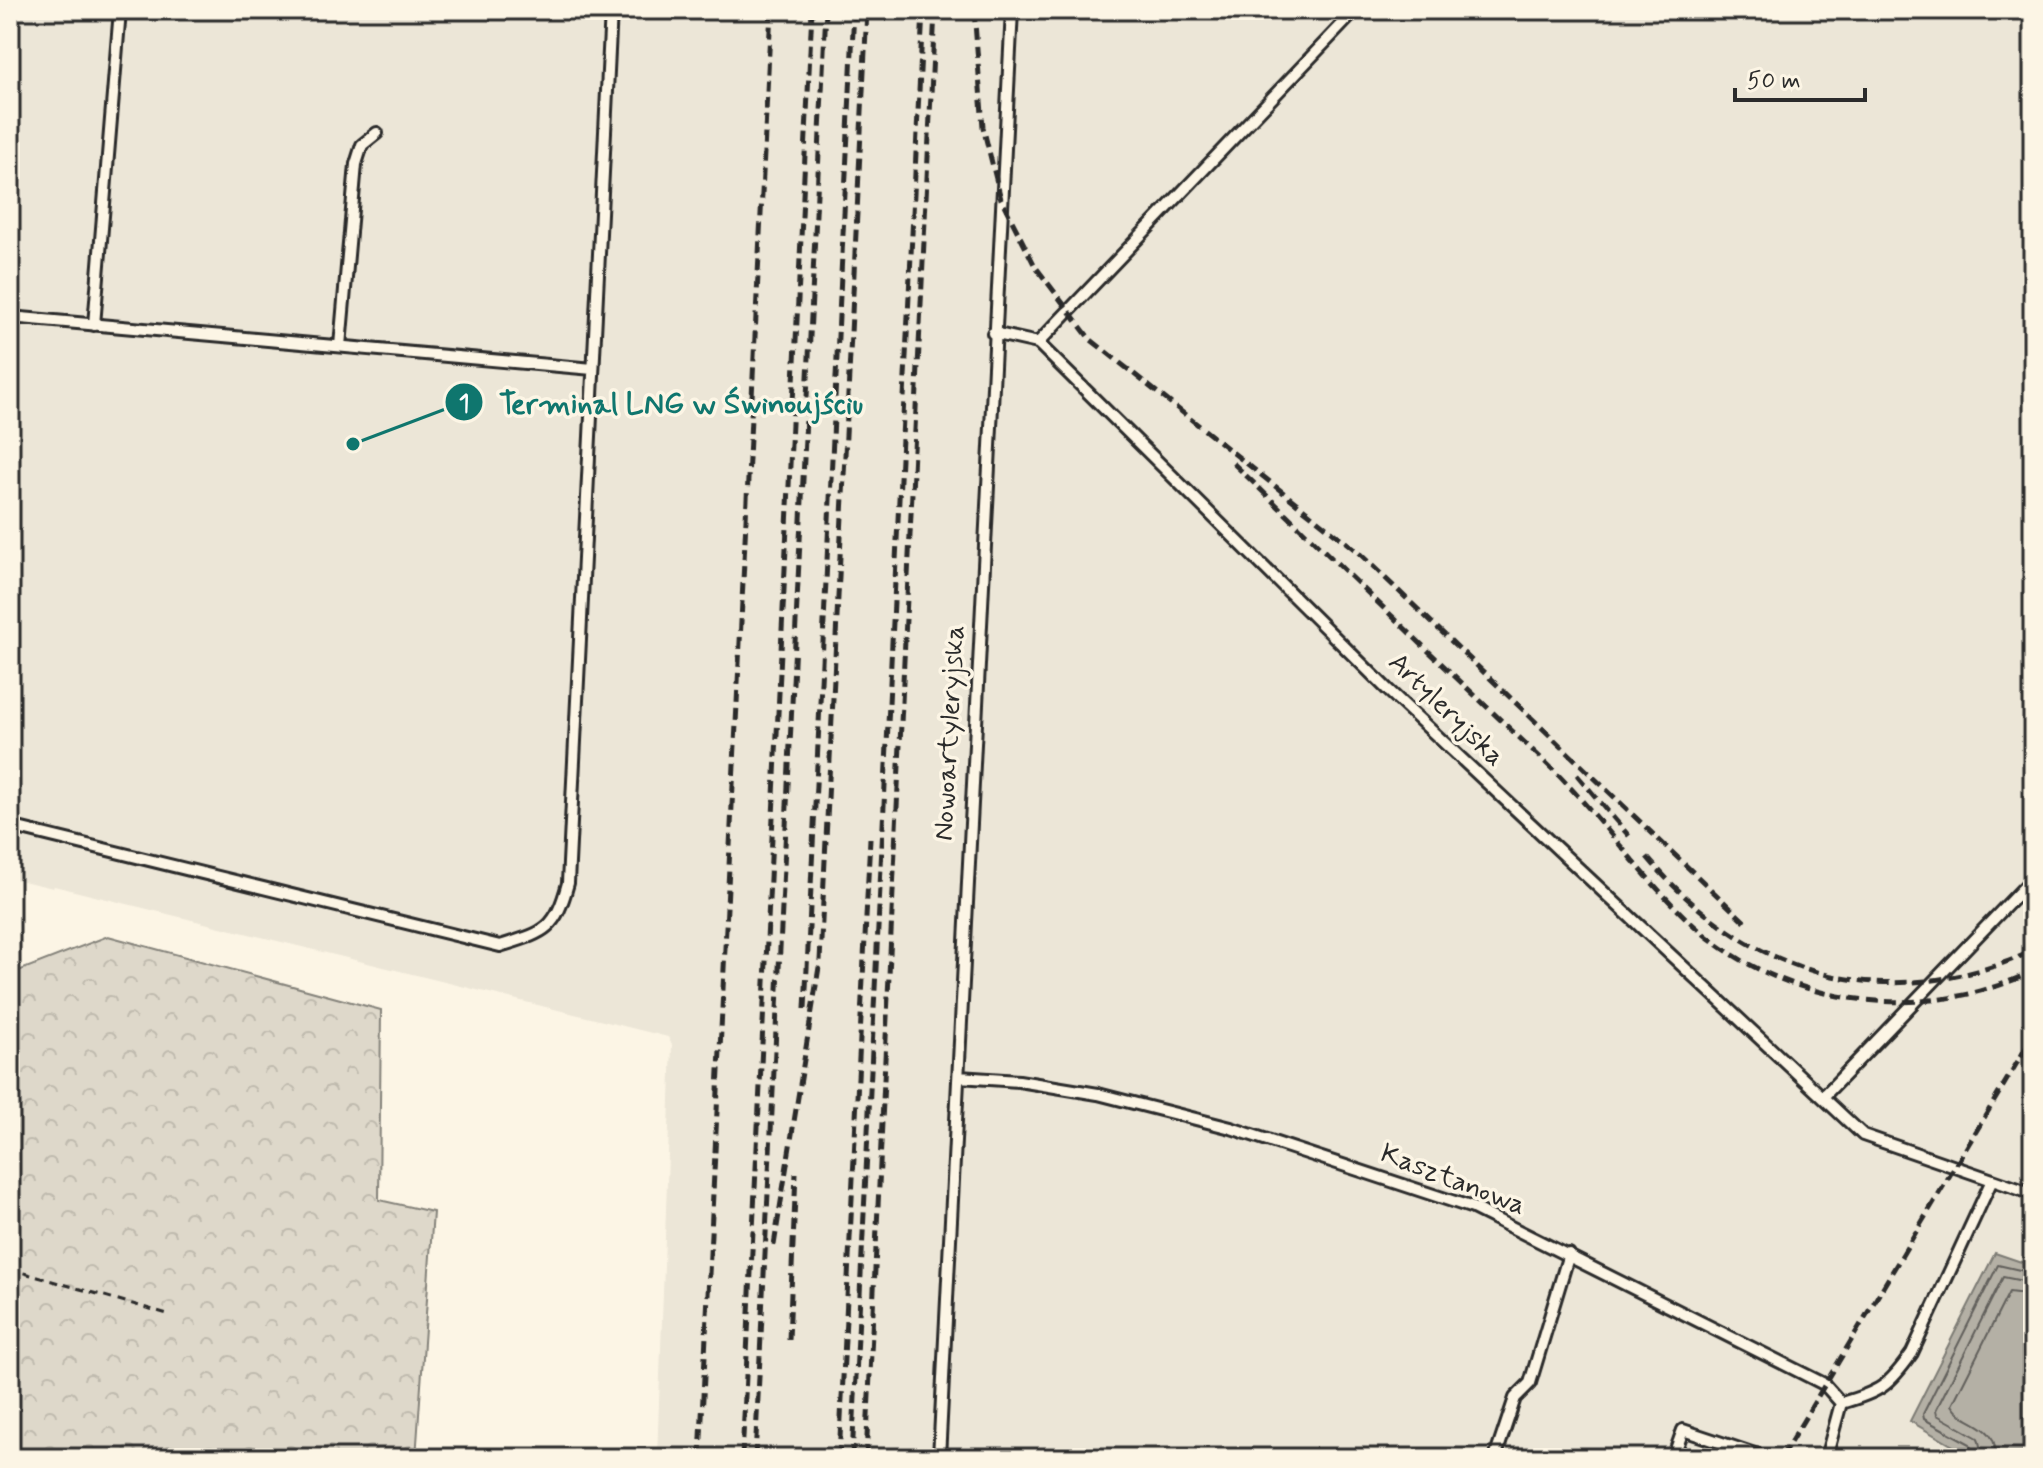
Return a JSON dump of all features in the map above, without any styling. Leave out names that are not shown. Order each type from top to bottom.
[{"type":"lane","points":[[94,325],[120,10]]},
{"type":"lane","points":[[10,826],[500,946],[539,934],[559,915],[568,883],[611,10]]},
{"type":"lane","name":"Nowoartyleryjska","points":[[939,1458],[993,333],[1012,10]]},
{"type":"lane","points":[[993,333],[1038,343],[1356,10]]},
{"type":"lane","points":[[340,346],[356,164],[362,145],[377,133]]},
{"type":"lane","points":[[10,317],[593,369]]},
{"type":"lane","name":"Artyleryjska","points":[[1038,343],[1388,690],[1863,1135],[1992,1180]]},
{"type":"lane","points":[[1823,1097],[2033,878]]},
{"type":"lane","name":"Kasztanowa","points":[[959,1077],[1019,1081],[1098,1094],[1231,1128],[1473,1208],[1816,1379],[1841,1403]]},
{"type":"lane","points":[[1826,1458],[1841,1403],[1877,1393],[1894,1378],[1912,1353],[1992,1180],[2033,1194]]},
{"type":"lane","points":[[1495,1458],[1515,1398],[1530,1383],[1569,1254]]},
{"type":"lane","points":[[1673,1458],[1683,1430],[1767,1458]]},
{"type":"path","points":[[10,1269],[171,1315]]},
{"type":"shaded area","points":[[10,10],[2033,10],[2033,1266],[1995,1253],[1965,1455],[1974,1458],[657,1458],[672,1045],[668,1037],[54,886],[10,878]]},
{"type":"green space","points":[[108,936],[381,1010],[379,1200],[433,1212],[416,1458],[10,1458],[10,969],[16,972]]},
{"type":"water","points":[[1995,1253],[2033,1266],[2033,1458],[1974,1458],[1910,1421]]},
{"type":"railway","points":[[700,1458],[771,10]]},
{"type":"railway","points":[[742,1458],[812,10]]},
{"type":"railway","points":[[755,1458],[826,10]]},
{"type":"railway","points":[[805,1009],[854,10]]},
{"type":"railway","points":[[774,1245],[820,961],[867,10]]},
{"type":"railway","points":[[852,1458],[923,10]]},
{"type":"railway","points":[[866,1458],[935,10]]},
{"type":"railway","points":[[974,10],[983,127],[1001,199],[1035,266],[1090,339],[1358,552],[1746,923]]},
{"type":"railway","points":[[1233,463],[1543,760],[1670,902],[1725,950],[1765,972],[1808,989],[1854,998],[1900,1002],[1946,998],[1990,988],[2033,971]]},
{"type":"railway","points":[[1577,775],[1629,836]]},
{"type":"railway","points":[[839,1458],[870,838]]},
{"type":"railway","points":[[1647,857],[1687,898],[1730,932],[1775,957],[1823,974],[1873,982],[1925,981],[1978,971],[2033,951]]},
{"type":"railway","points":[[1781,1458],[2033,1036]]},
{"type":"railway","points":[[789,1340],[796,1173]]},
{"type":"place","name":"Terminal LNG w Świnoujściu","points":[[353,444]]}]
